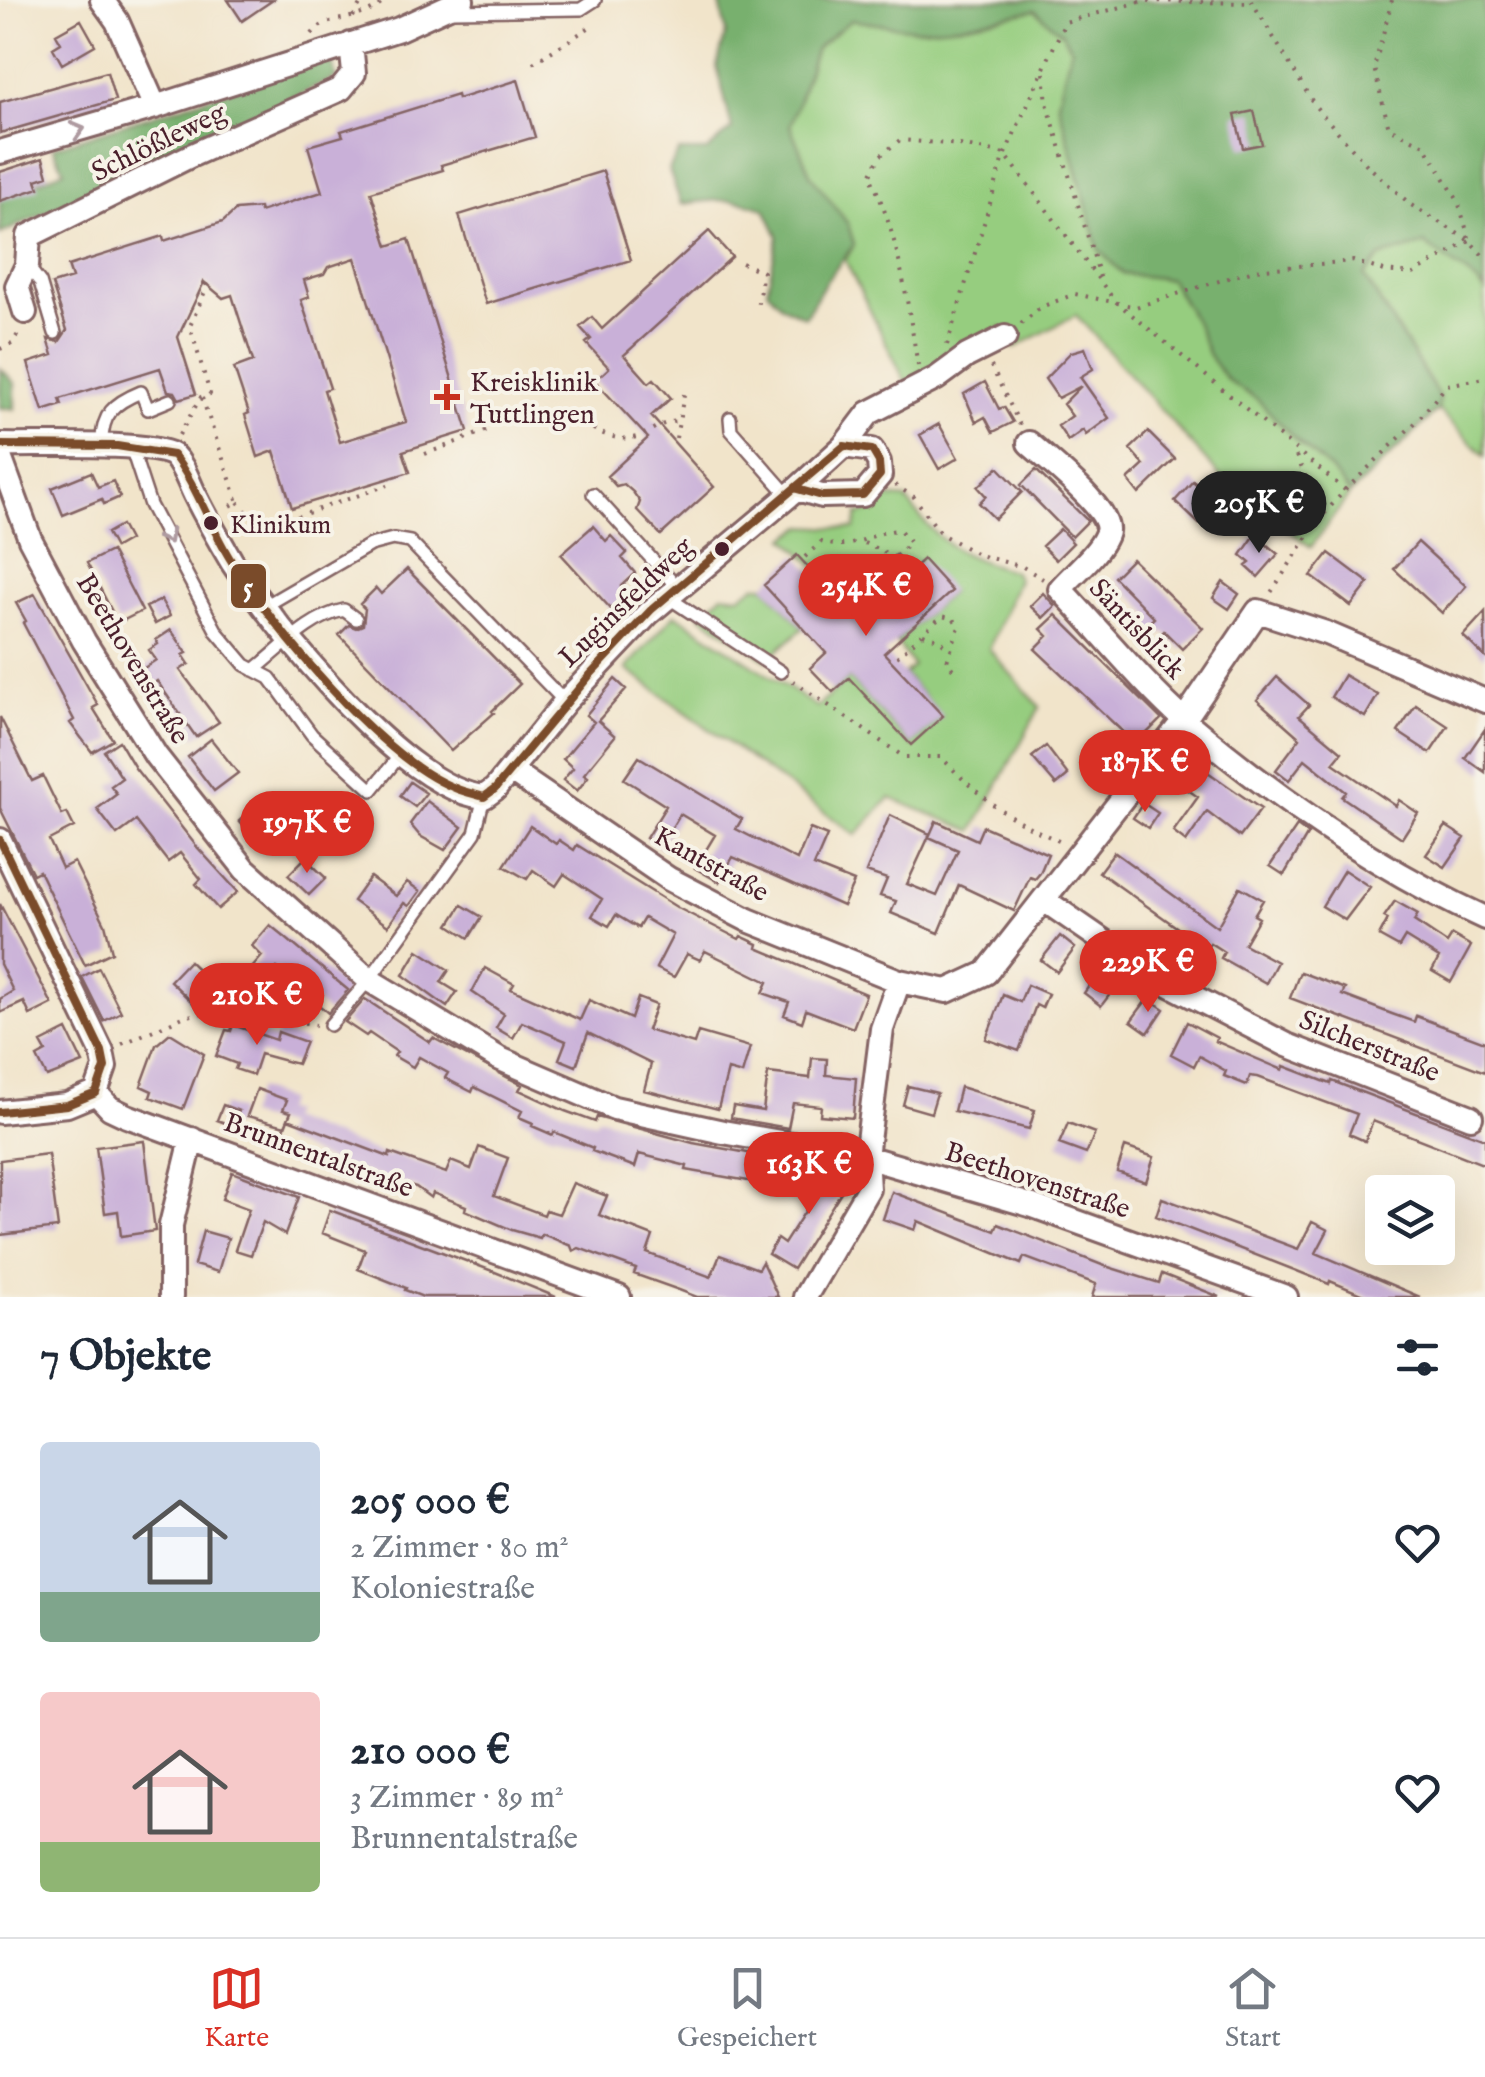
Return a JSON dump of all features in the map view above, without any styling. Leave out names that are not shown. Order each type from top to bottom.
[{"type":"street","points":[[102,0],[118,21],[155,107]]},
{"type":"street","name":"Schlößleweg","points":[[0,152],[399,29],[462,0]]},
{"type":"street","name":"Schlößleweg","points":[[25,312],[17,286],[27,265],[29,236],[190,156],[341,89],[354,73],[351,44]]},
{"type":"street","name":"Luginsfeldweg","points":[[484,797],[511,770],[565,702],[672,591],[844,446],[870,413],[1006,337]]},
{"type":"street","name":"Säntisblick","points":[[1029,443],[1101,510],[1109,525],[1106,537],[1060,589],[1184,720],[1270,787],[1387,868],[1485,918]]},
{"type":"street","points":[[0,445],[131,447],[169,452],[180,462],[231,560],[290,640],[348,706],[401,754],[461,793],[484,797]]},
{"type":"street","points":[[792,492],[862,495],[880,475],[879,462],[872,450],[844,446]]},
{"type":"street","name":"Beethovenstraße","points":[[0,458],[30,539],[84,641],[156,756],[244,869],[369,980],[498,1058],[614,1108],[866,1157],[1033,1206],[1286,1297]]},
{"type":"street","points":[[1258,610],[1326,633],[1485,700]]},
{"type":"street","name":"Kantstraße","points":[[511,770],[669,880],[748,920],[900,981],[947,991],[986,973],[1184,720],[1258,610]]},
{"type":"street","points":[[0,840],[102,1052],[105,1067],[96,1094],[67,1104],[0,1112]]},
{"type":"street","name":"Silcherstraße","points":[[1044,900],[1157,978],[1270,1036],[1470,1117]]},
{"type":"street","points":[[805,1297],[868,1189],[866,1157],[882,1029],[900,981]]},
{"type":"street","name":"Brunnentalstraße","points":[[96,1094],[110,1108],[127,1116],[619,1297]]},
{"type":"street","points":[[171,1297],[171,1225],[192,1139]]},
{"type":"lane","points":[[439,11],[581,9],[595,0]]},
{"type":"lane","points":[[27,265],[40,282],[55,333]]},
{"type":"lane","points":[[102,447],[102,428],[117,402],[141,392],[148,409],[170,400]]},
{"type":"lane","points":[[730,418],[731,430],[792,492]]},
{"type":"lane","points":[[131,447],[150,505],[217,632],[245,666],[270,678],[312,735],[372,790],[401,754]]},
{"type":"lane","points":[[592,494],[672,591],[781,672]]},
{"type":"lane","points":[[265,606],[370,545],[393,539],[410,542],[565,702]]},
{"type":"lane","points":[[254,670],[330,613],[344,610],[356,619]]},
{"type":"lane","points":[[330,1025],[369,980],[475,833],[484,797]]},
{"type":"path","points":[[353,18],[363,0]]},
{"type":"path","points":[[1392,0],[1374,68],[1389,128],[1425,145],[1458,201],[1470,241]]},
{"type":"path","points":[[929,382],[1006,154],[1066,22],[1144,1],[1251,2],[1315,106],[1367,165],[1412,205],[1470,241],[1485,258]]},
{"type":"path","points":[[533,62],[590,27],[581,9]]},
{"type":"path","points":[[1044,69],[1046,103],[1103,284]]},
{"type":"path","points":[[929,382],[888,213],[870,176],[880,156],[900,140],[1006,154],[1116,301],[1344,490]]},
{"type":"path","points":[[1006,337],[1042,307],[1075,294],[1136,307],[1254,270],[1353,260],[1384,271],[1413,274],[1470,241]]},
{"type":"path","points":[[742,263],[763,272],[757,308]]},
{"type":"path","points":[[169,452],[201,396],[210,394],[190,326],[207,287],[205,279]]},
{"type":"path","points":[[0,349],[12,344],[25,312]]},
{"type":"path","points":[[982,349],[1029,443]]},
{"type":"path","points":[[1258,610],[1344,490],[1415,423],[1447,385],[1485,378]]},
{"type":"path","points":[[676,438],[684,390]]},
{"type":"path","points":[[201,396],[238,502],[262,528],[388,485]]},
{"type":"path","points":[[566,412],[600,433],[620,439],[640,436],[660,422],[679,421]]},
{"type":"path","points":[[426,454],[488,430]]},
{"type":"path","points":[[1294,451],[1324,514]]},
{"type":"path","points":[[880,475],[914,497],[941,534],[980,556],[1023,568],[1060,589]]},
{"type":"path","points":[[208,518],[238,502]]},
{"type":"path","points":[[805,557],[821,542],[836,547],[864,543],[884,531],[900,530],[910,543],[846,602]]},
{"type":"path","points":[[864,543],[895,557]]},
{"type":"path","points":[[897,657],[942,616],[954,619],[959,627],[947,661],[955,672]]},
{"type":"path","points":[[922,634],[938,638],[949,648]]},
{"type":"path","points":[[781,672],[904,757],[940,757],[977,795],[1016,822],[1082,851]]},
{"type":"path","points":[[102,1052],[183,1017],[208,1012],[330,1025]]},
{"type":"green space","points":[[719,0],[1485,0],[1485,291],[1425,244],[1380,257],[1364,276],[1439,397],[1438,410],[1350,494],[1332,471],[1257,399],[1228,381],[1209,356],[1196,323],[1170,279],[1123,274],[1099,250],[1058,102],[1071,48],[1063,34],[1035,10],[962,25],[917,29],[851,20],[816,48],[790,126],[810,174],[848,224],[854,245],[805,317],[782,306],[767,290],[778,236],[765,209],[734,201],[681,204],[669,170],[679,151],[707,151],[732,129],[717,66],[726,32]]},
{"type":"green space","points":[[1035,10],[1063,34],[1071,48],[1058,102],[1099,250],[1123,274],[1170,279],[1196,323],[1209,356],[1228,381],[1257,399],[1332,471],[1350,494],[1311,547],[1229,486],[1076,315],[1014,348],[1002,328],[906,383],[845,260],[854,245],[848,224],[810,174],[790,126],[816,48],[851,20],[917,29],[962,25]]},
{"type":"green space","points":[[331,58],[336,78],[0,234],[0,199],[64,170],[53,147]]},
{"type":"green space","points":[[1425,244],[1485,291],[1485,456],[1438,410],[1439,396],[1364,276],[1380,257]]},
{"type":"green space","points":[[0,368],[15,383],[15,409],[0,408]]},
{"type":"green space","points":[[883,497],[906,499],[952,547],[1013,571],[1018,579],[989,649],[1040,707],[973,831],[890,798],[856,835],[626,669],[675,614],[817,707],[849,678],[911,745],[942,716],[904,674],[913,666],[896,642],[951,592],[922,560],[875,604],[853,583],[841,580],[835,585],[786,538],[804,526],[855,529],[858,514],[872,511]]},
{"type":"green space","points":[[756,585],[764,585],[803,628],[767,660],[700,615],[723,594],[740,596]]},
{"type":"building","points":[[228,0],[273,0],[242,21]]},
{"type":"building","points":[[81,20],[95,45],[62,64],[53,48],[61,43],[56,34]]},
{"type":"building","points":[[107,72],[115,100],[0,133],[0,102]]},
{"type":"building","points":[[518,80],[535,137],[441,165],[443,170],[371,192],[388,246],[409,239],[468,431],[403,451],[410,472],[292,508],[274,451],[258,457],[245,415],[249,413],[234,368],[253,361],[232,295],[223,298],[204,282],[178,337],[196,394],[179,399],[175,392],[168,391],[160,368],[60,399],[62,405],[43,411],[28,363],[53,355],[48,339],[59,342],[67,330],[52,284],[72,278],[68,266],[223,222],[236,210],[259,208],[260,212],[322,192],[308,146],[343,136],[341,131],[457,95],[458,99]],"holes":[[[355,258],[406,422],[340,442],[324,390],[330,388],[301,300],[309,297],[304,280]]]},
{"type":"building","points":[[1254,111],[1262,144],[1243,148],[1235,115]]},
{"type":"building","points":[[43,158],[48,176],[36,180],[39,188],[0,201],[0,172]]},
{"type":"building","points":[[603,171],[631,260],[486,304],[459,215]]},
{"type":"building","points":[[709,231],[732,257],[624,355],[649,383],[654,379],[671,398],[651,416],[714,487],[661,535],[637,510],[640,502],[633,492],[624,484],[616,486],[607,476],[648,438],[595,381],[609,368],[586,343],[591,339],[580,327],[592,317],[602,329]]},
{"type":"building","points":[[1085,348],[1093,369],[1080,377],[1109,418],[1086,435],[1083,430],[1068,441],[1058,426],[1072,416],[1063,404],[1081,386],[1058,398],[1045,379],[1071,352]]},
{"type":"building","points":[[985,382],[999,409],[1004,407],[1013,422],[993,432],[985,417],[976,422],[964,394]]},
{"type":"building","points":[[939,424],[958,458],[939,469],[920,435]]},
{"type":"building","points":[[1148,432],[1175,459],[1139,494],[1128,480],[1144,465],[1130,449]]},
{"type":"building","points":[[998,467],[1022,492],[995,519],[979,503],[986,496],[978,487]]},
{"type":"building","points":[[1036,470],[1088,521],[1072,537],[1021,485]]},
{"type":"building","points":[[91,472],[98,487],[113,481],[120,497],[104,504],[102,499],[63,515],[52,488]]},
{"type":"building","points":[[1193,481],[1217,504],[1199,524],[1175,501]]},
{"type":"building","points":[[121,525],[129,540],[115,548],[107,533]]},
{"type":"building","points":[[593,526],[606,541],[611,536],[627,553],[622,558],[635,573],[621,586],[628,593],[611,609],[561,554]]},
{"type":"building","points":[[1060,529],[1073,543],[1056,560],[1042,546]]},
{"type":"building","points":[[1255,535],[1278,554],[1258,577],[1241,555]]},
{"type":"building","points":[[1418,542],[1466,586],[1442,613],[1394,569]]},
{"type":"building","points":[[111,551],[142,611],[118,623],[87,563]]},
{"type":"building","points":[[1329,553],[1369,583],[1351,606],[1311,576]]},
{"type":"building","points":[[797,555],[857,620],[923,559],[952,591],[884,653],[943,716],[911,745],[849,678],[833,692],[810,668],[826,653],[764,585]]},
{"type":"building","points":[[1132,559],[1203,628],[1182,649],[1164,631],[1149,647],[1137,634],[1154,618],[1114,577]]},
{"type":"building","points":[[407,569],[520,684],[451,751],[339,635],[349,625],[363,625],[365,609],[360,604],[376,588],[381,594]]},
{"type":"building","points":[[1223,582],[1239,594],[1229,609],[1213,598]]},
{"type":"building","points":[[1043,593],[1055,606],[1043,618],[1030,606]]},
{"type":"building","points":[[35,594],[98,705],[93,708],[113,740],[92,752],[70,723],[74,720],[23,623],[26,621],[16,603]]},
{"type":"building","points":[[161,600],[170,616],[155,624],[146,607]]},
{"type":"building","points":[[1485,612],[1485,657],[1463,636]]},
{"type":"building","points":[[1056,615],[1161,719],[1106,774],[1093,760],[1123,732],[1035,649],[1048,636],[1041,629]]},
{"type":"building","points":[[171,630],[187,653],[183,655],[189,664],[180,670],[219,722],[196,737],[157,681],[148,687],[138,672],[156,660],[149,650]]},
{"type":"building","points":[[1344,675],[1378,695],[1365,717],[1331,697]]},
{"type":"building","points":[[1277,677],[1309,705],[1299,716],[1342,752],[1333,763],[1396,806],[1399,800],[1418,813],[1402,838],[1342,797],[1346,792],[1305,759],[1289,780],[1276,770],[1300,738],[1257,700]]},
{"type":"building","points":[[615,679],[626,689],[598,721],[615,736],[584,774],[588,777],[577,791],[563,780],[573,768],[563,759],[594,722],[586,715]]},
{"type":"building","points":[[1416,705],[1448,726],[1430,753],[1398,732]]},
{"type":"building","points":[[0,717],[32,781],[43,776],[62,815],[67,813],[74,827],[49,840],[62,868],[74,862],[105,924],[112,952],[85,965],[39,871],[33,874],[0,808]]},
{"type":"building","points":[[1485,729],[1485,772],[1465,758]]},
{"type":"building","points":[[211,739],[238,773],[214,791],[188,757]]},
{"type":"building","points":[[119,741],[135,768],[197,847],[238,892],[218,909],[196,884],[201,879],[180,853],[168,862],[136,821],[117,835],[97,809],[117,794],[111,786],[122,778],[104,751]]},
{"type":"building","points":[[1046,746],[1068,775],[1056,785],[1032,757]]},
{"type":"building","points":[[639,757],[742,819],[736,829],[797,860],[810,829],[827,836],[814,866],[854,882],[843,906],[733,857],[719,882],[695,868],[715,835],[680,814],[660,847],[646,838],[666,806],[624,779]]},
{"type":"building","points":[[1189,759],[1261,809],[1240,837],[1207,812],[1186,842],[1173,832],[1198,797],[1174,780]]},
{"type":"building","points":[[410,782],[426,793],[415,807],[400,796]]},
{"type":"building","points":[[427,801],[462,827],[445,850],[420,836],[410,824]]},
{"type":"building","points":[[1143,803],[1158,813],[1148,828],[1133,818]]},
{"type":"building","points":[[258,804],[280,829],[261,846],[239,821]]},
{"type":"building","points":[[890,815],[930,834],[907,884],[937,896],[958,850],[929,837],[936,821],[977,840],[983,826],[1048,854],[1040,873],[1035,879],[1030,877],[1014,911],[959,885],[939,933],[891,913],[896,901],[880,896],[887,879],[866,872]]},
{"type":"building","points":[[530,826],[556,844],[559,840],[574,850],[577,845],[678,908],[739,939],[741,936],[758,944],[757,948],[866,994],[853,1028],[806,1010],[802,1022],[784,1015],[789,1002],[763,993],[768,982],[705,951],[700,960],[687,954],[674,977],[656,968],[673,935],[644,918],[638,928],[616,915],[609,926],[592,916],[602,899],[564,874],[556,886],[533,870],[527,879],[504,866]]},
{"type":"building","points":[[1297,826],[1308,834],[1284,875],[1270,866]]},
{"type":"building","points":[[1446,826],[1465,838],[1445,867],[1426,855]]},
{"type":"building","points":[[1114,852],[1217,927],[1240,887],[1263,900],[1254,915],[1259,918],[1244,944],[1277,962],[1266,983],[1221,958],[1224,952],[1210,943],[1206,948],[1099,872]]},
{"type":"building","points":[[305,858],[326,878],[309,895],[288,875]]},
{"type":"building","points":[[1344,870],[1370,887],[1345,920],[1322,906]]},
{"type":"building","points":[[370,877],[396,896],[407,882],[420,891],[409,906],[404,903],[388,926],[353,901]]},
{"type":"building","points":[[1395,901],[1418,914],[1414,921],[1447,943],[1452,935],[1471,946],[1451,982],[1432,971],[1439,958],[1405,937],[1399,947],[1379,936],[1388,919],[1384,917]]},
{"type":"building","points":[[0,904],[52,1004],[30,1015],[24,1002],[0,1013],[0,999],[13,991],[0,964]]},
{"type":"building","points":[[462,905],[482,917],[469,938],[449,925]]},
{"type":"building","points":[[270,925],[348,990],[328,1013],[277,968],[266,981],[251,969],[262,956],[252,946]]},
{"type":"building","points":[[1060,936],[1075,948],[1057,972],[1041,960]]},
{"type":"building","points":[[418,950],[449,970],[441,982],[457,992],[447,1007],[403,975]]},
{"type":"building","points":[[189,961],[216,987],[197,1007],[170,981]]},
{"type":"building","points":[[99,968],[121,1012],[104,1021],[82,977]]},
{"type":"building","points":[[485,968],[514,984],[511,989],[580,1020],[589,1000],[631,1019],[638,998],[656,1005],[647,1030],[694,1044],[698,1032],[750,1047],[742,1074],[728,1070],[718,1109],[644,1090],[651,1064],[588,1033],[576,1066],[559,1059],[566,1041],[522,1022],[513,1038],[496,1028],[504,1014],[472,992]]},
{"type":"building","points":[[1102,968],[1120,981],[1101,1006],[1084,993]]},
{"type":"building","points":[[1300,972],[1345,989],[1342,995],[1392,1014],[1414,1022],[1416,1016],[1485,1042],[1485,1072],[1290,998]]},
{"type":"building","points":[[1027,985],[1048,994],[1042,1008],[1036,1005],[1019,1051],[986,1039],[1003,995],[1020,1002]]},
{"type":"building","points":[[1148,998],[1164,1009],[1148,1033],[1131,1021]]},
{"type":"building","points":[[365,999],[430,1042],[433,1038],[522,1085],[519,1090],[565,1111],[595,1122],[597,1117],[693,1143],[775,1158],[771,1185],[686,1170],[687,1166],[639,1154],[635,1167],[532,1126],[533,1123],[519,1117],[522,1111],[474,1087],[472,1092],[445,1078],[448,1073],[419,1057],[413,1067],[369,1033],[366,1036],[345,1022]]},
{"type":"building","points":[[1187,1022],[1217,1038],[1215,1041],[1283,1070],[1284,1066],[1331,1084],[1332,1081],[1485,1139],[1485,1165],[1373,1121],[1365,1141],[1349,1134],[1357,1114],[1258,1077],[1250,1076],[1247,1085],[1224,1076],[1226,1071],[1199,1056],[1194,1066],[1171,1054]]},
{"type":"building","points":[[233,1025],[276,1040],[278,1032],[306,1042],[297,1064],[260,1054],[253,1075],[216,1056],[226,1030],[231,1031]]},
{"type":"building","points":[[67,1030],[83,1063],[47,1077],[37,1057],[46,1052],[41,1043]]},
{"type":"building","points":[[170,1033],[204,1054],[183,1109],[150,1097],[152,1091],[141,1086],[156,1045]]},
{"type":"building","points":[[812,1058],[827,1059],[826,1075],[856,1078],[853,1118],[820,1115],[821,1106],[793,1103],[788,1128],[731,1118],[733,1106],[763,1111],[768,1073],[810,1078]]},
{"type":"building","points":[[908,1086],[937,1093],[931,1113],[903,1105]]},
{"type":"building","points":[[960,1087],[1035,1110],[1029,1129],[954,1111]]},
{"type":"building","points":[[257,1089],[287,1100],[283,1110],[291,1112],[285,1126],[247,1116]]},
{"type":"building","points":[[223,1105],[239,1111],[233,1126],[217,1120]]},
{"type":"building","points":[[288,1119],[389,1157],[390,1153],[446,1173],[451,1161],[471,1169],[479,1147],[508,1158],[494,1196],[544,1215],[546,1210],[559,1214],[573,1183],[607,1196],[599,1215],[653,1236],[647,1253],[711,1277],[720,1255],[758,1269],[762,1262],[778,1297],[697,1297],[634,1274],[636,1269],[579,1248],[573,1251],[571,1246],[542,1234],[540,1238],[512,1230],[433,1193],[431,1198],[416,1187],[336,1164],[280,1140]]},
{"type":"building","points":[[1068,1123],[1095,1133],[1086,1154],[1059,1144]]},
{"type":"building","points":[[144,1141],[155,1231],[121,1236],[118,1211],[105,1213],[96,1147]]},
{"type":"building","points":[[1125,1147],[1154,1157],[1146,1182],[1117,1172]]},
{"type":"building","points":[[48,1154],[58,1228],[0,1235],[0,1160]]},
{"type":"building","points":[[818,1166],[846,1184],[793,1269],[768,1254],[777,1239],[784,1244],[811,1202],[803,1197]]},
{"type":"building","points":[[232,1172],[299,1197],[285,1235],[263,1222],[251,1255],[235,1250],[249,1209],[222,1199]]},
{"type":"building","points":[[892,1192],[995,1231],[998,1224],[1102,1265],[1159,1283],[1162,1274],[1220,1297],[1092,1297],[1096,1284],[1024,1257],[1021,1264],[918,1221],[915,1230],[883,1219]]},
{"type":"building","points":[[1162,1198],[1298,1249],[1312,1222],[1328,1230],[1316,1253],[1420,1297],[1368,1297],[1330,1281],[1329,1284],[1156,1216]]},
{"type":"building","points":[[330,1210],[556,1297],[423,1297],[358,1269],[365,1250],[322,1233]]},
{"type":"building","points":[[203,1231],[228,1238],[218,1272],[194,1265]]},
{"type":"transit line","name":"5","points":[[0,445],[117,446],[173,455],[251,590],[332,689],[363,722],[426,773],[484,797],[651,610],[844,446],[872,450],[879,462],[880,475],[863,495],[822,496],[797,489]]},
{"type":"transit line","name":"5","points":[[0,840],[102,1052],[105,1067],[96,1093]]},
{"type":"transit line","name":"5","points":[[0,1112],[67,1105],[96,1093]]},
{"type":"place","name":"Kreisklinik Tuttlingen","points":[[447,397]]},
{"type":"place","name":"Klinikum","points":[[211,523]]}]
